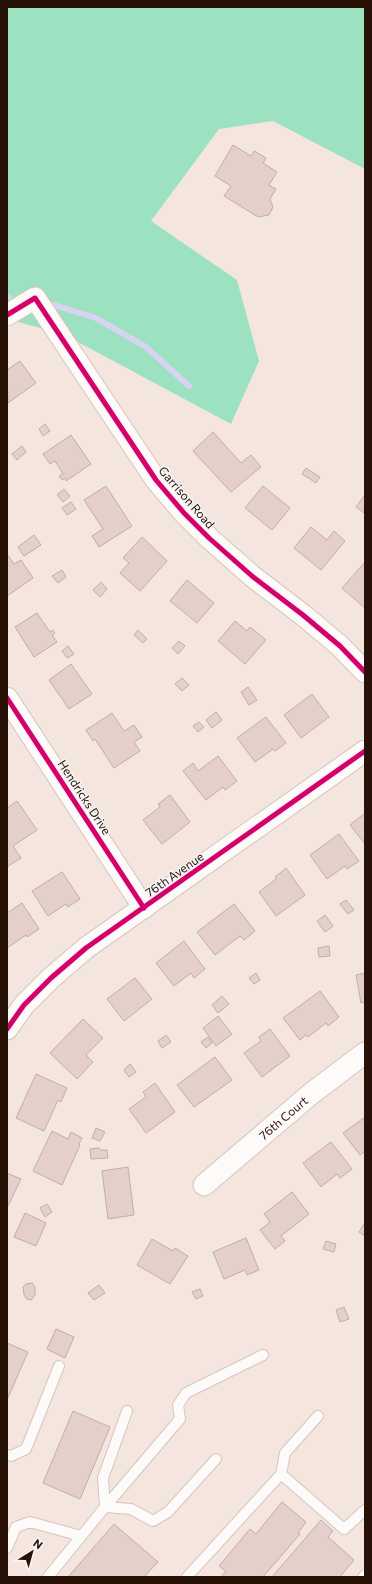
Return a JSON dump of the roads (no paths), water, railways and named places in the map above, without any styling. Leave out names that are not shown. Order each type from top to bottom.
[{"type":"street","name":"Garrison Road","points":[[7,316],[35,298],[156,480],[184,513],[209,538],[252,576],[303,615],[340,646],[365,672]]},
{"type":"street","name":"Hendricks Drive","points":[[7,698],[144,908]]},
{"type":"street","name":"76th Avenue","points":[[7,1029],[24,1006],[51,978],[86,948],[365,751]]},
{"type":"street","name":"76th Court","points":[[204,1186],[312,1093],[365,1053]]},
{"type":"lane","points":[[48,1577],[180,1419],[178,1405],[186,1393],[262,1355]]},
{"type":"lane","points":[[7,1455],[11,1456],[26,1449],[59,1366]]},
{"type":"lane","points":[[105,1507],[102,1478],[127,1411]]},
{"type":"lane","points":[[187,1577],[281,1474],[285,1453],[318,1416]]},
{"type":"lane","points":[[105,1507],[131,1509],[153,1521],[168,1512],[216,1459]]},
{"type":"lane","points":[[281,1474],[344,1529],[365,1510]]},
{"type":"lane","points":[[7,1548],[16,1527],[30,1522],[81,1536]]},
{"type":"waterway","points":[[54,305],[96,318],[146,347],[189,386]]}]
